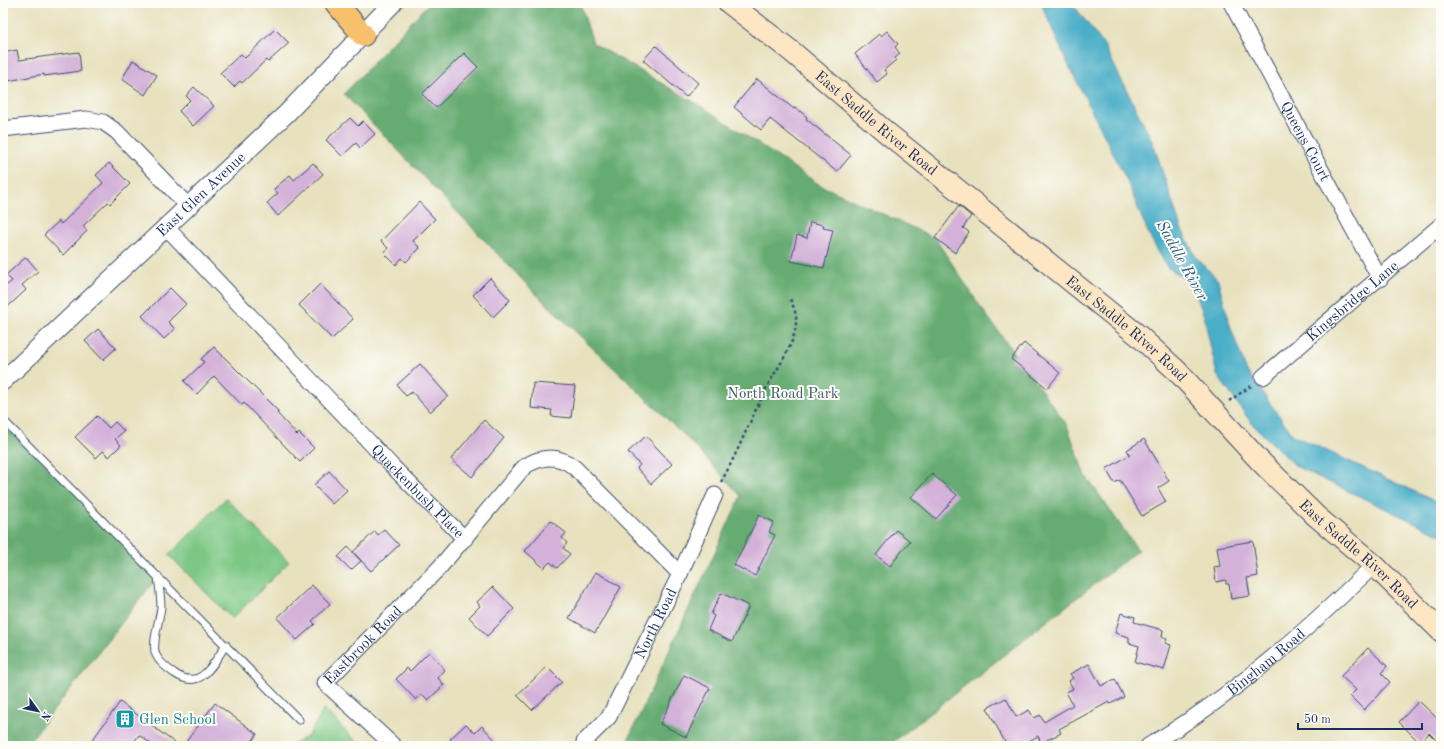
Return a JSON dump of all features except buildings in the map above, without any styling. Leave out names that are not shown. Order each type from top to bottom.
[{"type":"highway","points":[[336,3],[363,35]]},
{"type":"main road","name":"East Saddle River Road","points":[[729,3],[791,51],[887,133],[1139,336],[1177,371],[1260,461],[1316,516],[1374,565],[1441,631]]},
{"type":"main road","name":"East Saddle River Road","points":[[747,3],[791,51]]},
{"type":"street","name":"East Glen Avenue","points":[[3,381],[287,113],[393,3]]},
{"type":"street","name":"Queens Court","points":[[1231,3],[1380,279]]},
{"type":"street","points":[[3,129],[86,119],[103,122],[118,132],[188,206]]},
{"type":"street","name":"Kingsbridge Lane","points":[[1263,377],[1441,226]]},
{"type":"street","name":"Quackenbush Place","points":[[166,227],[392,466],[465,539],[524,467],[535,460],[547,457],[558,458],[576,468],[680,574]]},
{"type":"street","name":"North Road","points":[[584,742],[609,717],[680,574],[714,495]]},
{"type":"street","name":"Eastbrook Road","points":[[394,746],[325,683],[440,567],[465,539]]},
{"type":"street","name":"Bingham Road","points":[[1148,746],[1222,697],[1274,657],[1318,619],[1374,565]]},
{"type":"lane","points":[[3,420],[299,720]]},
{"type":"lane","points":[[158,576],[161,606],[156,638],[156,655],[167,668],[183,679],[197,679],[210,670],[226,646]]},
{"type":"path","points":[[714,495],[736,455],[746,429],[766,389],[788,352],[796,323],[795,310],[789,297]]},
{"type":"path","points":[[1215,412],[1263,377]]},
{"type":"green space","name":"North Road Park","points":[[429,3],[580,3],[593,43],[709,111],[820,185],[935,238],[982,309],[1067,425],[1084,473],[1138,550],[888,746],[614,746],[627,742],[741,496],[685,436],[535,293],[344,94]]},
{"type":"green space","points":[[3,421],[158,576],[26,746],[3,746]]},
{"type":"green space","points":[[226,498],[289,562],[232,619],[169,555]]},
{"type":"green space","points":[[324,709],[361,746],[291,746],[309,735]]},
{"type":"water","name":"Saddle River","points":[[1041,3],[1072,3],[1104,45],[1153,143],[1181,228],[1196,257],[1218,280],[1230,325],[1246,370],[1293,435],[1441,504],[1441,535],[1297,467],[1252,424],[1217,375],[1203,313],[1192,284],[1167,267],[1149,235],[1127,181],[1065,58]]},
{"type":"place","name":"Glen School","points":[[125,719]]}]
